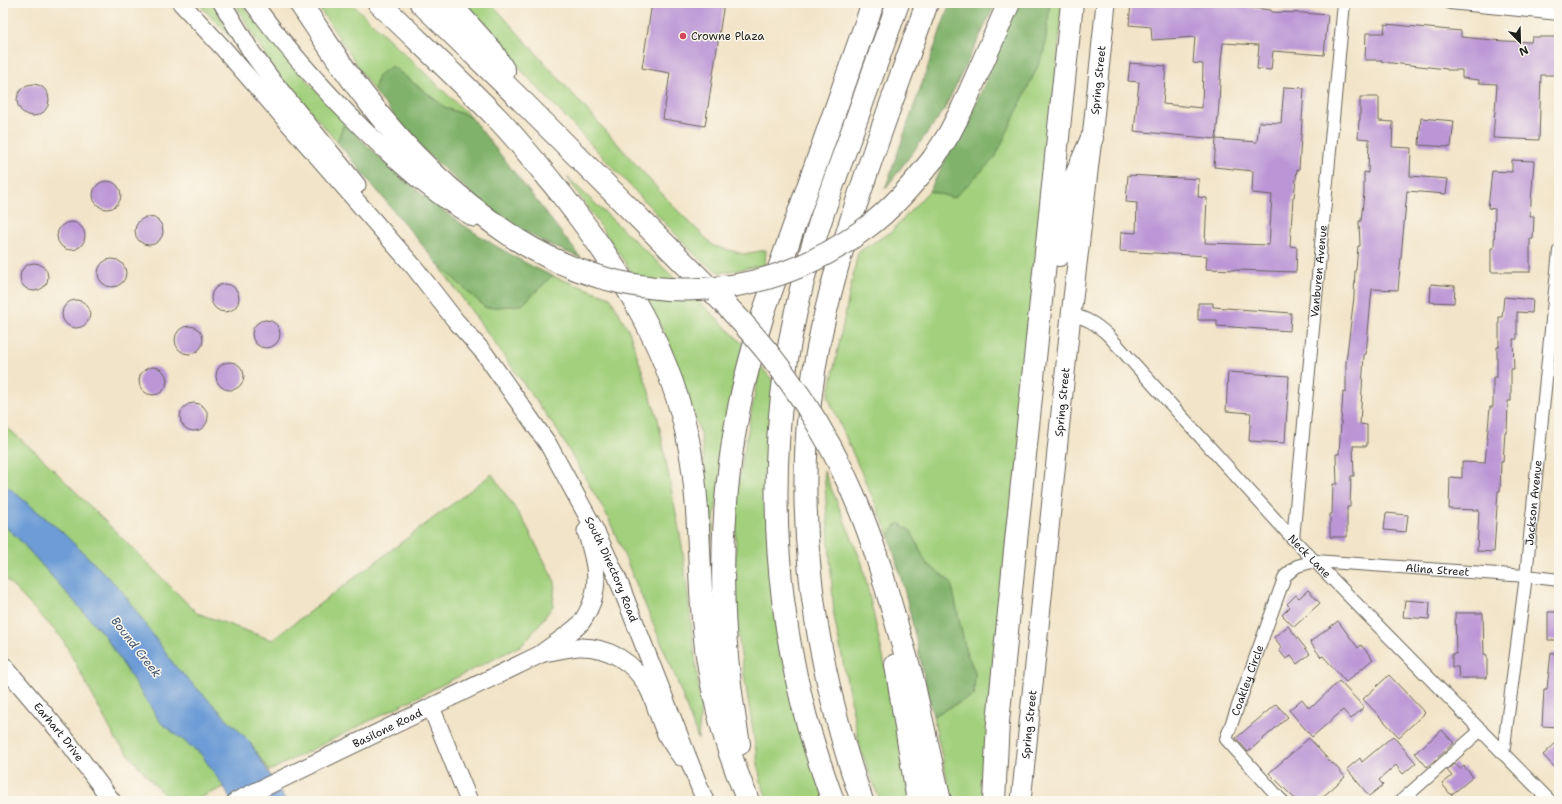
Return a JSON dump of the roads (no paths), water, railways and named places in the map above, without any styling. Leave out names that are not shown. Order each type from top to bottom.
[{"type":"highway","points":[[300,3],[362,94],[400,139],[457,194],[488,219],[516,239],[545,256],[568,267],[618,283],[643,287],[684,290],[709,289],[736,285],[773,276],[799,266],[846,242],[867,228],[887,211],[906,192],[933,159],[949,134],[962,109],[1009,3]]},
{"type":"highway","points":[[379,3],[483,104],[540,167],[578,215],[604,252],[638,307],[656,343],[675,388],[686,426],[696,490],[701,594],[707,654],[719,718],[726,743],[748,801]]},
{"type":"highway","points":[[421,3],[525,104],[721,300],[749,330],[793,385],[822,430],[841,465],[856,499],[880,567],[912,677],[940,801]]},
{"type":"highway","points":[[450,3],[492,51],[525,104]]},
{"type":"highway","points":[[752,801],[736,726],[724,622],[723,544],[733,439],[750,361],[764,311],[873,3]]},
{"type":"highway","points":[[832,801],[802,702],[786,626],[778,548],[776,494],[777,442],[786,364],[796,312],[809,258],[833,184],[898,3]]},
{"type":"highway","points":[[862,801],[833,706],[820,649],[812,598],[807,545],[806,506],[806,465],[809,414],[820,335],[840,257],[872,158],[927,3]]},
{"type":"highway","points":[[994,801],[998,722],[1072,3]]},
{"type":"highway","points":[[1043,291],[1060,252],[1071,187],[1092,138]]},
{"type":"highway","points":[[880,567],[918,801]]},
{"type":"main road","name":"Spring Street","points":[[1020,801],[1071,315],[1106,3]]},
{"type":"street","points":[[181,3],[414,267],[455,320],[485,354]]},
{"type":"street","points":[[222,3],[252,53],[272,80],[461,315],[485,354]]},
{"type":"street","points":[[253,3],[324,88],[367,133],[427,188],[450,204],[516,239]]},
{"type":"street","name":"Vanburen Avenue","points":[[1293,539],[1344,3]]},
{"type":"street","points":[[1450,3],[1559,14]]},
{"type":"street","name":"Jackson Avenue","points":[[1503,754],[1526,576],[1559,251]]},
{"type":"street","name":"Neck Lane","points":[[1071,315],[1087,319],[1108,335],[1293,539],[1550,801]]},
{"type":"street","name":"South Directory Road","points":[[485,354],[544,438],[598,536],[617,577],[705,801]]},
{"type":"street","points":[[539,655],[580,624],[585,617],[595,593],[597,575],[594,558],[572,487]]},
{"type":"street","name":"Alina Street","points":[[1315,561],[1526,576],[1559,580]]},
{"type":"street","name":"Coakley Circle","points":[[1282,801],[1226,739],[1285,576],[1296,566],[1315,561]]},
{"type":"street","points":[[539,655],[570,648],[588,648],[608,652],[618,656],[632,666],[648,689],[667,737],[698,782]]},
{"type":"street","name":"Basilone Road","points":[[236,801],[539,655]]},
{"type":"street","name":"Earhart Drive","points":[[3,665],[65,738],[113,799]]},
{"type":"street","points":[[431,706],[469,801]]},
{"type":"street","points":[[1402,801],[1481,730]]},
{"type":"water","name":"Bound Creek","points":[[3,483],[61,531],[121,590],[175,666],[249,741],[286,801],[231,801],[224,787],[201,754],[161,723],[104,635],[17,537],[3,525]]},
{"type":"place","name":"Crowne Plaza","points":[[683,36]]}]
